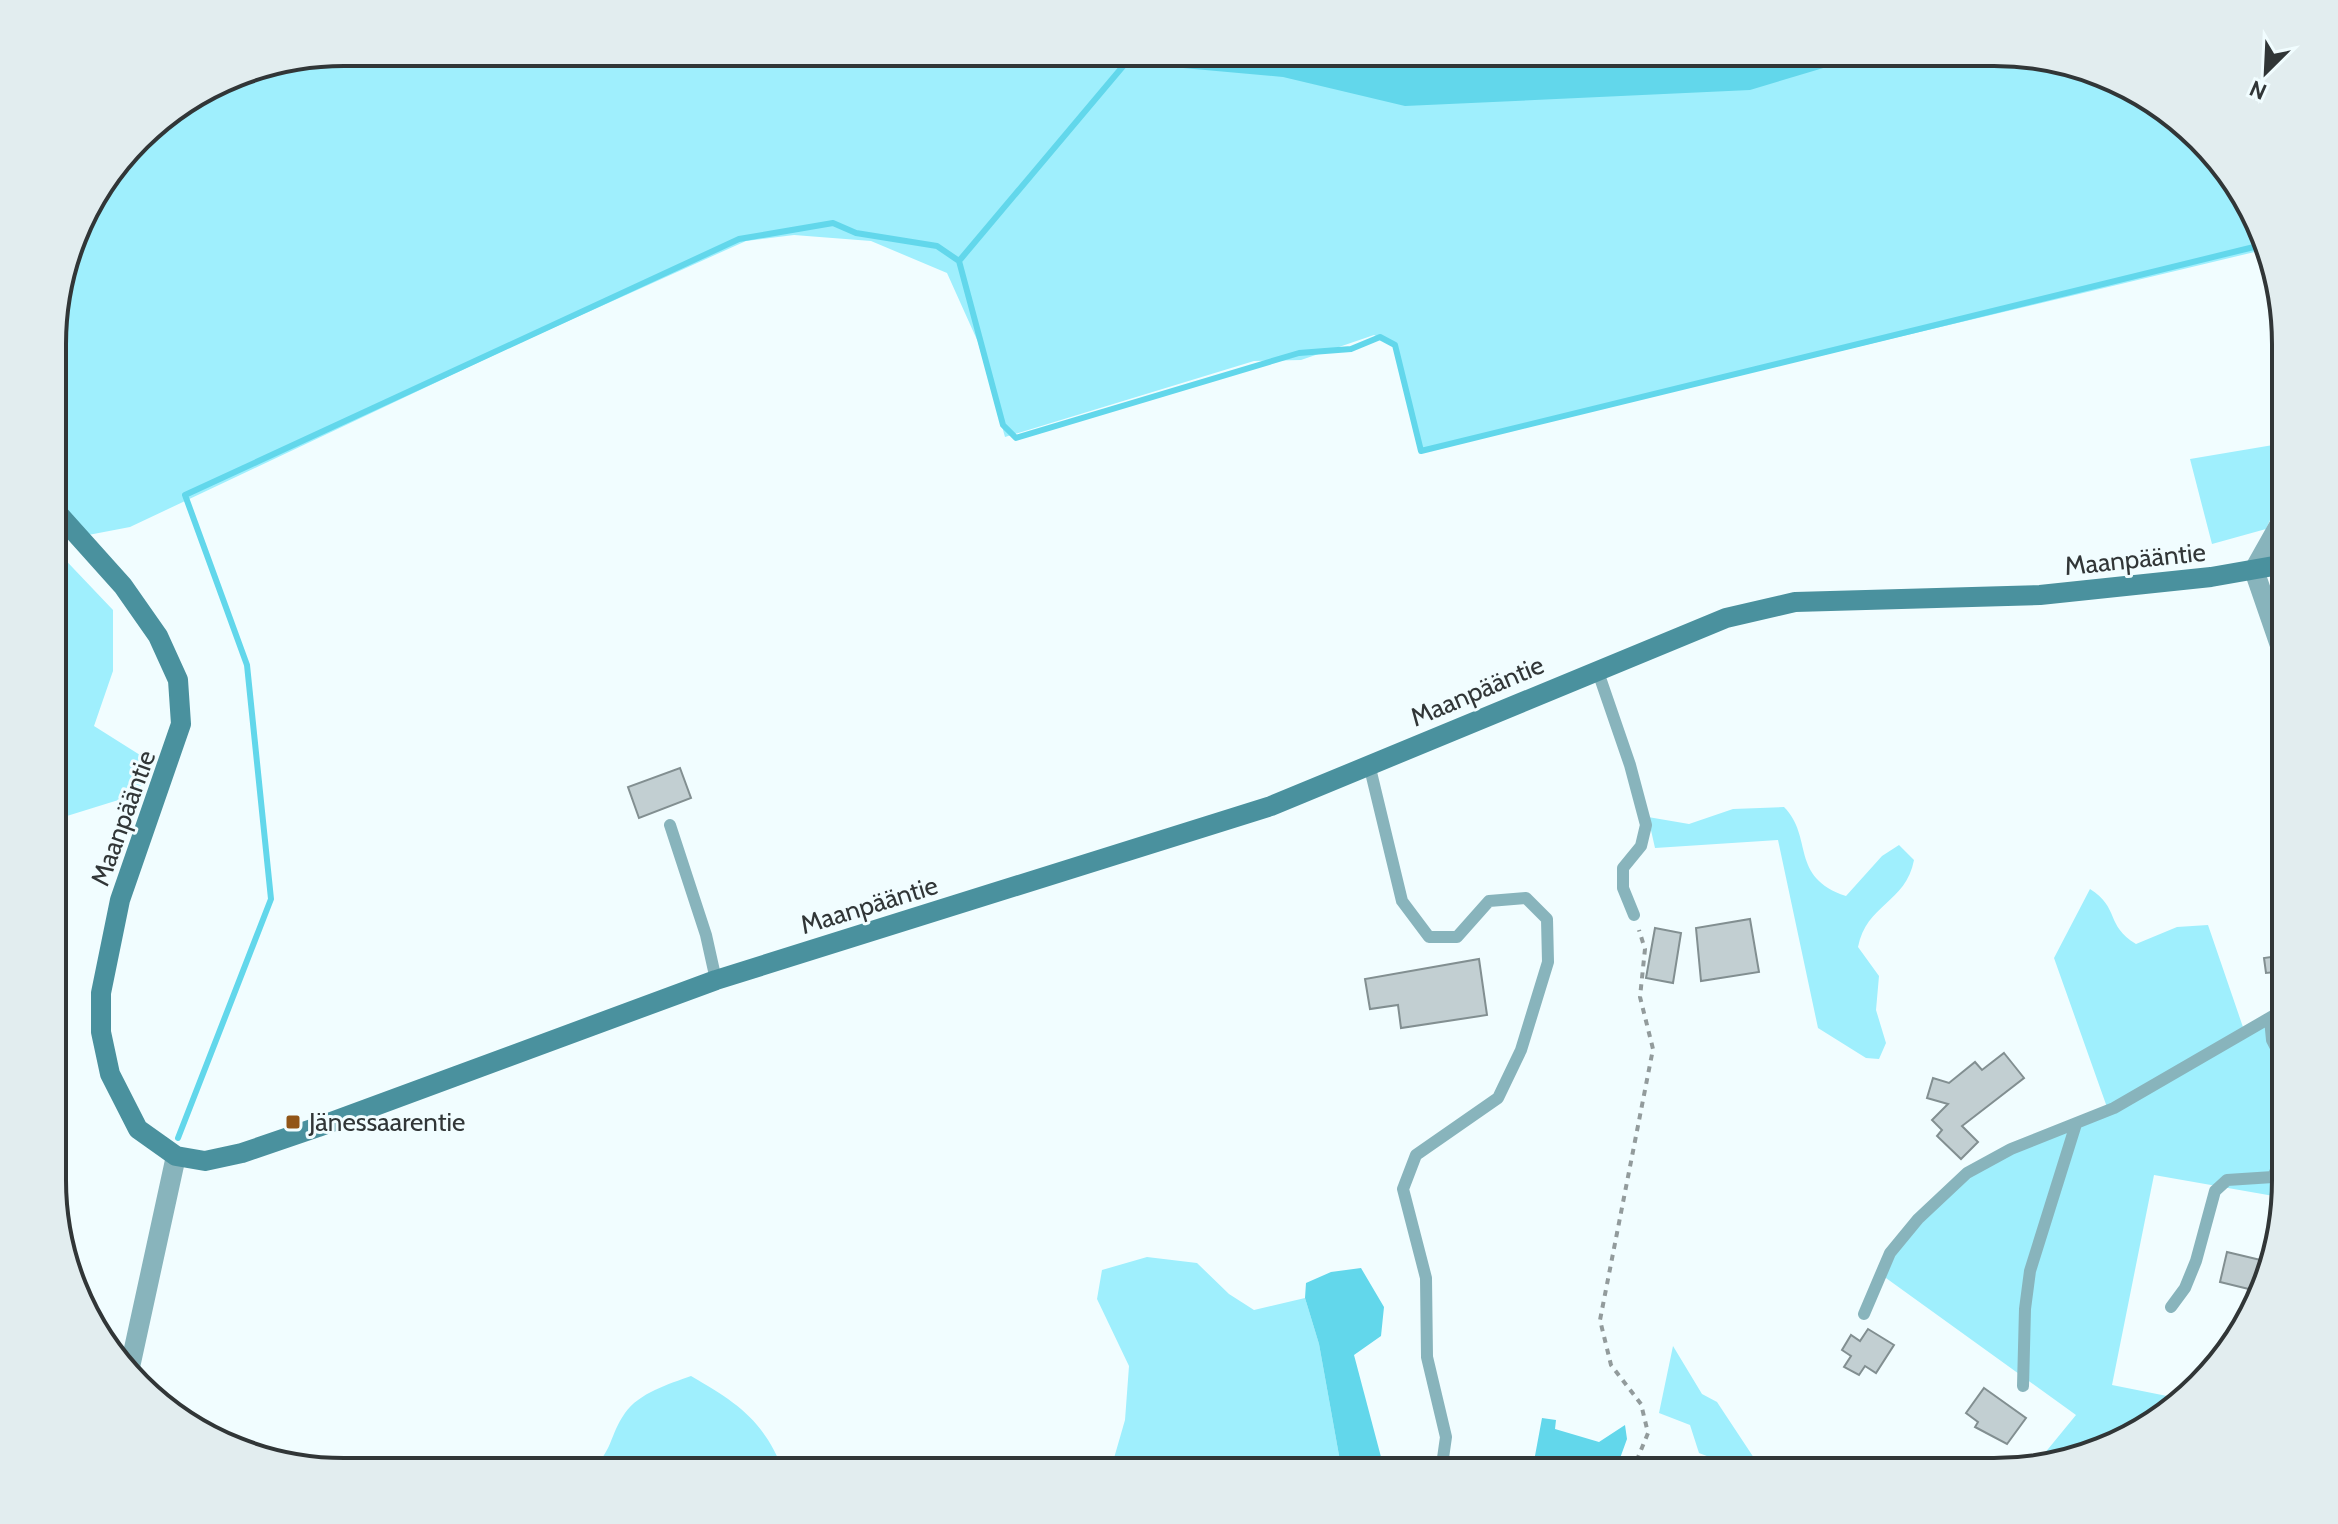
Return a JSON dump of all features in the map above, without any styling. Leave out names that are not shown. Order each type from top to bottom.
[{"type":"street","name":"Maanpääntie","points":[[66,520],[83,536],[137,605],[158,636],[178,680],[182,712],[177,743],[120,900],[103,981],[100,1012],[110,1074],[138,1129],[176,1156],[205,1161],[242,1153],[716,980],[1271,806],[1726,618],[1795,602],[2040,595],[2271,567]]},
{"type":"street","points":[[2271,540],[2254,570],[2271,619]]},
{"type":"street","points":[[132,1359],[176,1156]]},
{"type":"lane","points":[[1597,669],[1630,765],[1646,825],[1641,846],[1623,868],[1623,888],[1634,915]]},
{"type":"lane","points":[[1369,764],[1402,901],[1429,937],[1457,937],[1489,901],[1526,898],[1547,919],[1548,962],[1521,1050],[1498,1098],[1416,1155],[1403,1189],[1426,1278],[1427,1357],[1446,1437],[1443,1457]]},
{"type":"lane","points":[[670,825],[716,980]]},
{"type":"lane","points":[[1864,1314],[1890,1253],[1918,1219],[1967,1173],[2011,1149],[2114,1108],[2270,1019],[2271,1030]]},
{"type":"lane","points":[[2023,1386],[2025,1309],[2030,1271],[2076,1124]]},
{"type":"lane","points":[[2171,1307],[2185,1288],[2196,1261],[2215,1191],[2227,1180],[2271,1177]]},
{"type":"path","points":[[1634,915],[1645,949],[1640,997],[1653,1049],[1600,1320],[1611,1365],[1641,1404],[1648,1433],[1638,1457]]},
{"type":"shaded area","points":[[1181,66],[1830,66],[1750,90],[1405,106],[1283,77]]},
{"type":"shaded area","points":[[308,68],[2030,68],[2083,81],[2117,95],[2177,135],[2214,175],[2235,205],[2256,252],[1421,451],[1395,345],[1374,335],[1301,360],[1254,361],[1005,437],[978,342],[947,273],[871,241],[794,235],[746,241],[526,340],[130,527],[83,536],[66,521],[66,344],[68,308],[75,272],[87,238],[113,190],[135,161],[161,135],[221,95],[255,81]]},
{"type":"shaded area","points":[[2271,445],[2271,518],[2266,529],[2212,544],[2190,459]]},
{"type":"shaded area","points":[[66,561],[113,610],[113,671],[94,726],[140,755],[141,793],[66,816]]},
{"type":"shaded area","points":[[1784,807],[1793,819],[1809,867],[1816,878],[1828,888],[1846,896],[1882,856],[1899,845],[1914,860],[1903,886],[1869,921],[1858,947],[1879,976],[1876,1010],[1886,1043],[1879,1059],[1866,1058],[1818,1028],[1778,840],[1655,848],[1648,817],[1689,824],[1733,809]]},
{"type":"shaded area","points":[[2090,889],[2105,903],[2120,930],[2136,944],[2177,927],[2208,925],[2245,1033],[2271,1020],[2271,1196],[2154,1175],[2112,1385],[2168,1396],[2133,1421],[2100,1437],[2045,1453],[2076,1415],[1879,1273],[1890,1253],[1968,1173],[2108,1110],[2054,958]]},
{"type":"shaded area","points":[[1147,1257],[1197,1263],[1229,1294],[1254,1310],[1305,1298],[1319,1344],[1339,1457],[1114,1458],[1125,1420],[1129,1366],[1097,1299],[1102,1270]]},
{"type":"shaded area","points":[[1361,1268],[1384,1307],[1381,1336],[1354,1355],[1381,1457],[1339,1457],[1319,1344],[1305,1298],[1306,1283],[1331,1272]]},
{"type":"shaded area","points":[[1673,1346],[1702,1394],[1717,1402],[1753,1457],[1710,1457],[1699,1453],[1690,1425],[1659,1413]]},
{"type":"shaded area","points":[[691,1376],[747,1414],[767,1438],[778,1458],[602,1458],[625,1413],[638,1400]]},
{"type":"shaded area","points":[[1542,1418],[1556,1420],[1555,1429],[1599,1442],[1625,1425],[1627,1439],[1620,1457],[1535,1457]]},
{"type":"building","points":[[680,768],[691,798],[639,818],[628,787]]},
{"type":"building","points":[[1750,919],[1759,972],[1701,981],[1696,928]]},
{"type":"building","points":[[1655,928],[1681,933],[1673,983],[1646,978]]},
{"type":"building","points":[[2271,957],[2271,972],[2266,973],[2264,958]]},
{"type":"building","points":[[1479,959],[1487,1015],[1401,1028],[1398,1005],[1370,1009],[1365,979]]},
{"type":"building","points":[[2004,1053],[2024,1078],[1962,1126],[1978,1142],[1961,1159],[1937,1136],[1942,1130],[1932,1120],[1948,1104],[1927,1098],[1933,1078],[1949,1083],[1975,1062],[1982,1070]]},
{"type":"building","points":[[2227,1252],[2260,1260],[2249,1289],[2220,1282]]},
{"type":"building","points":[[1868,1329],[1894,1345],[1876,1373],[1865,1366],[1859,1375],[1844,1367],[1851,1356],[1842,1350],[1851,1335],[1860,1341]]},
{"type":"building","points":[[1984,1388],[2026,1418],[2007,1444],[1975,1427],[1978,1422],[1966,1413]]},
{"type":"waterway","points":[[959,261],[1123,66]]},
{"type":"waterway","points":[[178,1138],[271,899],[247,665],[185,495],[739,239],[833,223],[856,233],[937,246],[959,261],[1003,425],[1016,438],[1299,353],[1351,349],[1380,337],[1395,345],[1421,451],[2254,247]]},
{"type":"place","name":"Jänessaarentie","points":[[293,1122]]}]
